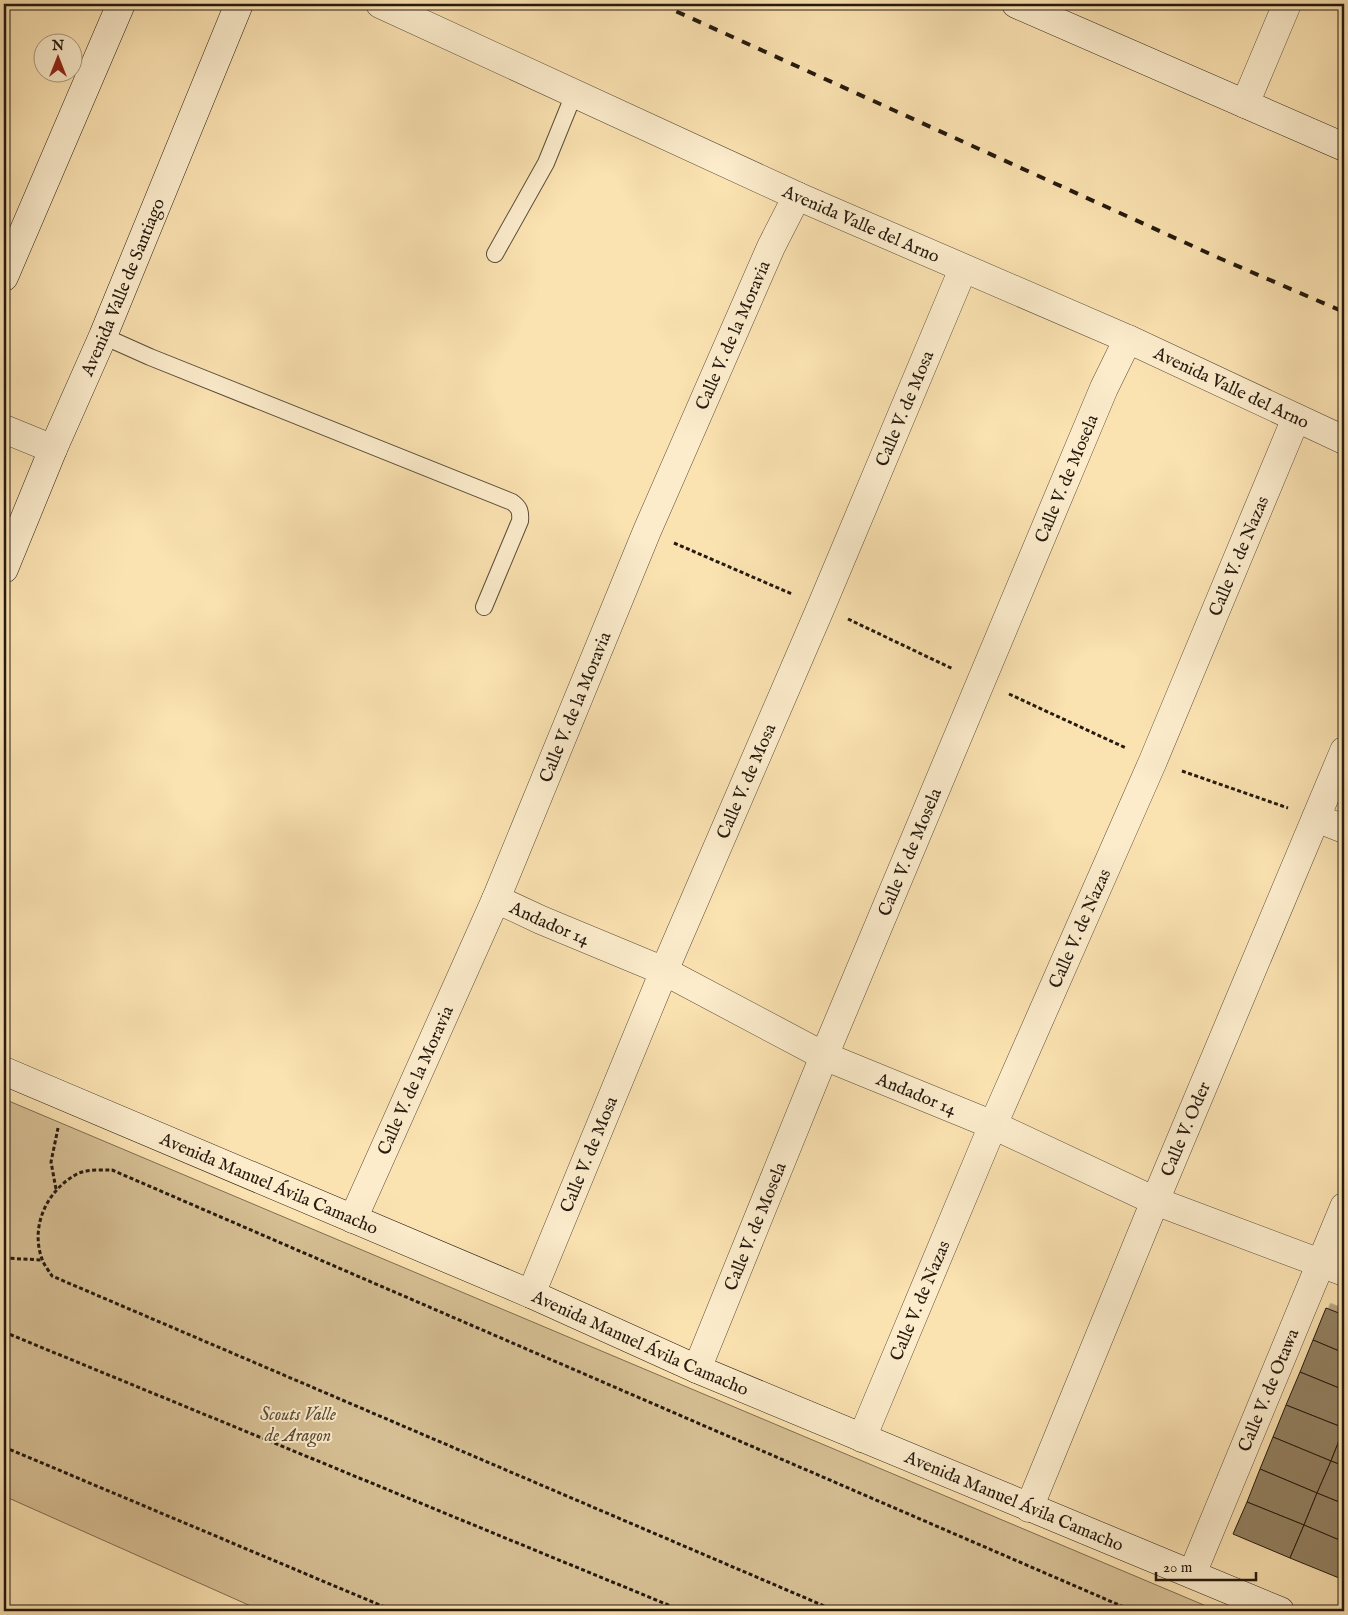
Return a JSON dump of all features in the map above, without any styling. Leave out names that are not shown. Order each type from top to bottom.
[{"type":"street","points":[[4,277],[121,4]]},
{"type":"street","name":"Avenida Valle de Santiago","points":[[4,569],[53,449],[103,336],[238,4]]},
{"type":"street","name":"Avenida Valle del Arno","points":[[380,4],[796,196],[1128,339],[1344,440]]},
{"type":"street","points":[[1245,104],[1287,4]]},
{"type":"street","points":[[1021,5],[1344,147]]},
{"type":"street","name":"Calle V. de la Moravia","points":[[353,1219],[496,899],[647,532],[771,247],[796,196]]},
{"type":"street","name":"Calle V. de Mosa","points":[[530,1294],[664,971],[821,607],[963,269]]},
{"type":"street","name":"Calle V. de Mosela","points":[[697,1368],[824,1056],[1104,388],[1128,339]]},
{"type":"street","name":"Calle V. de Nazas","points":[[862,1438],[993,1125],[1153,761],[1296,418]]},
{"type":"street","points":[[4,429],[53,449]]},
{"type":"street","name":"Calle V. Oder","points":[[1029,1508],[1154,1200],[1344,751]]},
{"type":"street","points":[[1316,818],[1344,829]]},
{"type":"street","name":"Andador 14","points":[[496,899],[540,920],[664,971],[824,1056],[993,1125],[1154,1200],[1332,1267]]},
{"type":"street","name":"Avenida Manuel Ávila Camacho","points":[[4,1071],[530,1294],[862,1438],[1280,1611]]},
{"type":"street","name":"Calle V. de Otawa","points":[[1192,1574],[1332,1267],[1344,1206]]},
{"type":"lane","points":[[495,254],[546,163],[574,94]]},
{"type":"lane","points":[[103,336],[160,361],[518,506],[521,513],[520,521],[484,607]]},
{"type":"path","points":[[56,1189],[51,1162],[58,1127],[71,1100]]},
{"type":"path","points":[[836,1611],[52,1276],[42,1260],[38,1243],[39,1219],[56,1189],[78,1173],[112,1170],[1133,1611]]},
{"type":"path","points":[[4,1258],[42,1260]]},
{"type":"path","points":[[4,1332],[682,1611]]},
{"type":"path","points":[[4,1447],[394,1611]]},
{"type":"green space","name":"Scouts Valle de Aragon","points":[[4,1099],[1218,1611],[262,1611],[4,1496]]},
{"type":"building","points":[[1326,1308],[1344,1315],[1344,1353],[1313,1340]]},
{"type":"building","points":[[1313,1340],[1344,1353],[1344,1390],[1300,1372]]},
{"type":"building","points":[[1300,1372],[1344,1390],[1344,1428],[1286,1405]]},
{"type":"building","points":[[1286,1405],[1344,1428],[1331,1461],[1273,1437]]},
{"type":"building","points":[[1344,1428],[1344,1466],[1331,1461]]},
{"type":"building","points":[[1273,1437],[1331,1461],[1317,1493],[1260,1469]]},
{"type":"building","points":[[1331,1461],[1344,1466],[1344,1504],[1317,1493]]},
{"type":"building","points":[[1260,1469],[1317,1493],[1304,1525],[1247,1502]]},
{"type":"building","points":[[1317,1493],[1344,1504],[1344,1542],[1304,1525]]},
{"type":"building","points":[[1247,1502],[1304,1525],[1290,1558],[1233,1534]]},
{"type":"building","points":[[1304,1525],[1344,1542],[1344,1580],[1290,1558]]},
{"type":"railway","points":[[660,4],[1219,258],[1344,312]]}]
